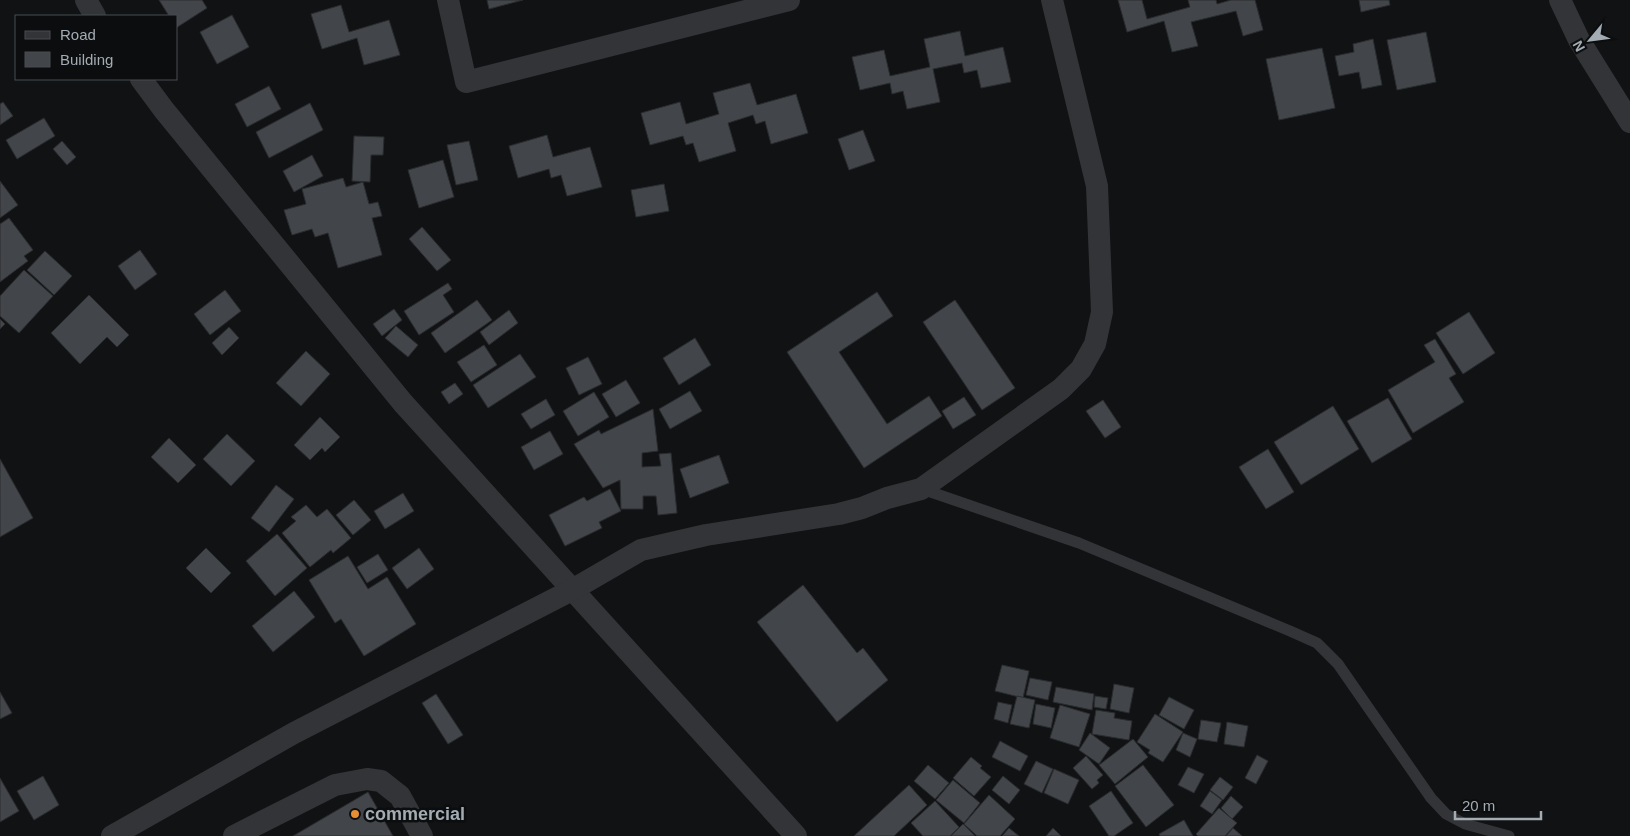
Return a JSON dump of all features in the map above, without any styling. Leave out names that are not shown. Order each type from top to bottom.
[{"type":"street","points":[[86,0],[94,15]]},
{"type":"street","points":[[448,0],[466,82],[789,0]]},
{"type":"street","points":[[112,836],[294,734],[572,590],[641,550],[706,535],[838,514],[921,489],[1061,389],[1082,369],[1095,344],[1102,312],[1097,186],[1052,0]]},
{"type":"street","points":[[1560,0],[1579,40],[1630,122]]},
{"type":"street","points":[[142,80],[164,110],[403,403],[796,836]]},
{"type":"street","points":[[234,836],[335,785],[367,779],[381,781],[400,796],[422,836]]},
{"type":"lane","points":[[921,489],[1080,543],[1317,643],[1338,664],[1431,798],[1446,814],[1464,824],[1509,836]]},
{"type":"building","points":[[159,0],[202,0],[207,8],[178,27],[178,15],[168,15]]},
{"type":"building","points":[[487,0],[523,0],[489,9]]},
{"type":"building","points":[[1118,0],[1142,0],[1147,19],[1190,7],[1188,0],[1216,0],[1217,4],[1231,0],[1255,0],[1263,30],[1243,36],[1236,11],[1191,22],[1198,46],[1172,52],[1164,21],[1127,32]]},
{"type":"building","points":[[1359,0],[1389,0],[1390,5],[1361,12]]},
{"type":"building","points":[[341,5],[349,32],[389,20],[400,55],[364,65],[357,38],[322,49],[311,14]]},
{"type":"building","points":[[232,15],[249,47],[217,64],[200,32]]},
{"type":"building","points":[[960,31],[965,56],[1003,47],[1011,82],[981,88],[977,70],[964,73],[962,63],[933,69],[940,102],[907,109],[903,91],[892,94],[890,83],[860,90],[852,57],[884,50],[890,76],[930,67],[924,39]]},
{"type":"building","points":[[1426,32],[1436,82],[1397,90],[1387,40]]},
{"type":"building","points":[[1373,39],[1382,85],[1362,89],[1359,72],[1339,76],[1335,56],[1354,52],[1353,44]]},
{"type":"building","points":[[1322,48],[1335,108],[1279,120],[1266,59]]},
{"type":"building","points":[[750,83],[757,105],[796,94],[808,133],[771,144],[765,121],[756,124],[753,115],[728,123],[736,151],[699,162],[693,143],[686,145],[683,136],[650,145],[641,113],[680,102],[686,124],[719,114],[713,93]]},
{"type":"building","points":[[269,86],[281,109],[247,127],[235,104]]},
{"type":"building","points":[[3,102],[13,116],[0,125],[0,104]]},
{"type":"building","points":[[310,103],[323,130],[269,158],[256,132]]},
{"type":"building","points":[[44,118],[55,136],[17,159],[6,140]]},
{"type":"building","points":[[863,130],[875,161],[849,170],[838,139]]},
{"type":"building","points":[[547,135],[553,157],[590,147],[602,187],[567,196],[561,175],[551,178],[549,169],[518,178],[509,146]]},
{"type":"building","points":[[354,136],[384,137],[383,155],[371,155],[370,182],[352,181]]},
{"type":"building","points":[[62,141],[76,157],[67,165],[53,149]]},
{"type":"building","points":[[469,141],[478,180],[456,185],[447,145]]},
{"type":"building","points":[[312,155],[323,176],[294,192],[283,171]]},
{"type":"building","points":[[443,160],[454,197],[419,208],[408,170]]},
{"type":"building","points":[[343,178],[346,187],[363,182],[369,204],[378,202],[382,216],[372,218],[382,255],[338,268],[328,233],[315,237],[312,229],[292,235],[284,210],[306,204],[302,189]]},
{"type":"building","points":[[0,181],[18,205],[0,218]]},
{"type":"building","points":[[664,184],[669,211],[636,217],[631,190]]},
{"type":"building","points":[[9,218],[33,250],[24,256],[28,261],[0,282],[0,224]]},
{"type":"building","points":[[422,227],[451,260],[437,271],[409,239]]},
{"type":"building","points":[[140,250],[157,274],[135,290],[118,266]]},
{"type":"building","points":[[45,251],[72,276],[54,295],[27,270]]},
{"type":"building","points":[[24,270],[53,296],[19,333],[0,316],[0,296]]},
{"type":"building","points":[[448,283],[452,289],[443,295],[454,312],[419,335],[404,311]]},
{"type":"building","points":[[225,290],[241,311],[210,335],[194,314]]},
{"type":"building","points":[[877,292],[893,316],[839,352],[887,424],[929,396],[942,416],[864,468],[787,352]]},
{"type":"building","points":[[89,295],[129,335],[117,347],[107,337],[80,364],[51,333]]},
{"type":"building","points":[[477,300],[492,320],[445,353],[431,333]]},
{"type":"building","points":[[955,300],[1015,388],[982,410],[923,322]]},
{"type":"building","points":[[394,309],[402,320],[382,336],[373,324]]},
{"type":"building","points":[[509,310],[518,323],[489,345],[480,332]]},
{"type":"building","points":[[1469,312],[1495,353],[1463,374],[1436,333]]},
{"type":"building","points":[[0,319],[5,324],[0,329]]},
{"type":"building","points":[[396,326],[418,345],[408,357],[385,338]]},
{"type":"building","points":[[229,327],[239,338],[222,355],[212,343]]},
{"type":"building","points":[[695,338],[711,365],[679,385],[663,358]]},
{"type":"building","points":[[1435,339],[1456,374],[1449,378],[1464,402],[1413,433],[1388,390],[1435,362],[1424,345]]},
{"type":"building","points":[[484,345],[497,365],[471,382],[457,362]]},
{"type":"building","points":[[306,351],[330,374],[301,406],[276,383]]},
{"type":"building","points":[[520,354],[536,377],[488,408],[473,385]]},
{"type":"building","points":[[588,357],[602,384],[579,395],[566,368]]},
{"type":"building","points":[[626,380],[640,403],[616,417],[602,394]]},
{"type":"building","points":[[455,383],[463,394],[449,404],[441,392]]},
{"type":"building","points":[[690,391],[702,411],[670,429],[659,409]]},
{"type":"building","points":[[594,392],[609,417],[578,436],[563,411]]},
{"type":"building","points":[[964,397],[976,415],[953,429],[942,411]]},
{"type":"building","points":[[1388,398],[1412,439],[1372,463],[1347,421]]},
{"type":"building","points":[[546,399],[555,415],[531,429],[521,414]]},
{"type":"building","points":[[1103,400],[1121,427],[1105,438],[1086,411]]},
{"type":"building","points":[[1333,406],[1359,449],[1301,485],[1274,442]]},
{"type":"building","points":[[653,409],[658,451],[642,453],[642,467],[661,466],[659,454],[671,453],[677,513],[658,515],[656,496],[643,496],[643,509],[621,509],[620,480],[603,488],[574,444],[599,430],[601,434]]},
{"type":"building","points":[[320,417],[340,437],[325,452],[322,448],[310,460],[294,445]]},
{"type":"building","points":[[550,431],[563,454],[534,470],[521,447]]},
{"type":"building","points":[[227,434],[255,461],[231,486],[203,459]]},
{"type":"building","points":[[169,438],[196,465],[178,483],[151,457]]},
{"type":"building","points":[[1268,449],[1294,492],[1266,509],[1239,467]]},
{"type":"building","points":[[719,455],[729,483],[690,498],[680,469]]},
{"type":"building","points":[[0,459],[33,518],[0,537]]},
{"type":"building","points":[[276,485],[294,499],[269,532],[251,518]]},
{"type":"building","points":[[610,489],[621,511],[599,522],[602,528],[565,546],[549,515],[584,497],[587,501]]},
{"type":"building","points":[[403,493],[414,511],[385,529],[374,511]]},
{"type":"building","points":[[354,500],[371,520],[353,535],[336,515]]},
{"type":"building","points":[[306,505],[317,517],[327,509],[351,538],[333,553],[331,550],[310,567],[282,533],[296,521],[291,517]]},
{"type":"building","points":[[277,534],[307,568],[275,596],[246,561]]},
{"type":"building","points":[[206,548],[231,573],[211,593],[186,568]]},
{"type":"building","points":[[419,548],[434,569],[407,589],[392,568]]},
{"type":"building","points":[[378,554],[388,570],[367,583],[357,567]]},
{"type":"building","points":[[348,556],[368,589],[387,577],[416,624],[364,656],[341,619],[335,623],[309,580]]},
{"type":"building","points":[[803,585],[857,653],[863,648],[888,680],[837,722],[757,622]]},
{"type":"building","points":[[294,591],[315,617],[273,652],[252,626]]},
{"type":"building","points":[[1002,665],[1029,671],[1023,698],[995,691]]},
{"type":"building","points":[[1030,678],[1052,682],[1048,700],[1026,695]]},
{"type":"building","points":[[1114,684],[1134,688],[1129,713],[1110,709]]},
{"type":"building","points":[[1056,687],[1094,694],[1092,710],[1053,702]]},
{"type":"building","points":[[0,692],[12,713],[0,719]]},
{"type":"building","points":[[436,694],[463,735],[448,744],[422,703]]},
{"type":"building","points":[[1017,696],[1035,700],[1029,728],[1010,724]]},
{"type":"building","points":[[1095,696],[1108,698],[1106,709],[1094,707]]},
{"type":"building","points":[[1169,697],[1194,710],[1184,729],[1159,715]]},
{"type":"building","points":[[998,702],[1012,705],[1008,723],[994,719]]},
{"type":"building","points":[[1036,704],[1055,708],[1051,728],[1033,724]]},
{"type":"building","points":[[1060,705],[1090,714],[1079,747],[1050,738]]},
{"type":"building","points":[[1096,710],[1115,713],[1114,718],[1132,721],[1129,740],[1092,734]]},
{"type":"building","points":[[1155,714],[1183,732],[1163,762],[1148,753],[1150,750],[1137,742]]},
{"type":"building","points":[[1201,720],[1221,723],[1217,742],[1198,739]]},
{"type":"building","points":[[1227,722],[1248,726],[1244,747],[1224,744]]},
{"type":"building","points":[[1090,733],[1110,748],[1099,764],[1079,750]]},
{"type":"building","points":[[1183,733],[1197,739],[1190,757],[1176,750]]},
{"type":"building","points":[[1133,739],[1148,757],[1115,784],[1099,765]]},
{"type":"building","points":[[1000,741],[1028,756],[1020,771],[992,757]]},
{"type":"building","points":[[1257,755],[1268,761],[1256,784],[1245,778]]},
{"type":"building","points":[[1086,756],[1103,775],[1097,780],[1099,783],[1092,789],[1073,768]]},
{"type":"building","points":[[971,757],[991,777],[974,796],[953,778]]},
{"type":"building","points":[[1036,761],[1053,769],[1042,793],[1024,784]]},
{"type":"building","points":[[928,765],[949,783],[935,799],[914,781]]},
{"type":"building","points":[[1143,765],[1174,805],[1146,827],[1115,786]]},
{"type":"building","points":[[1188,767],[1204,774],[1194,793],[1178,785]]},
{"type":"building","points":[[1054,769],[1079,780],[1068,804],[1044,793]]},
{"type":"building","points":[[43,776],[59,805],[34,820],[17,791]]},
{"type":"building","points":[[1003,776],[1020,790],[1009,804],[992,790]]},
{"type":"building","points":[[1220,777],[1233,787],[1223,800],[1210,790]]},
{"type":"building","points":[[0,778],[19,811],[0,822]]},
{"type":"building","points":[[953,780],[980,803],[964,823],[936,800]]},
{"type":"building","points":[[909,785],[927,805],[894,836],[854,836]]},
{"type":"building","points":[[1111,791],[1133,823],[1114,836],[1109,836],[1089,806]]},
{"type":"building","points":[[1210,791],[1222,800],[1212,814],[1200,806]]},
{"type":"building","name":"commercial","points":[[368,792],[393,836],[293,836]]},
{"type":"building","points":[[989,795],[1015,819],[1000,836],[977,836],[964,824]]},
{"type":"building","points":[[1231,796],[1243,807],[1232,819],[1221,808]]},
{"type":"building","points":[[935,801],[959,827],[950,836],[923,836],[911,823]]},
{"type":"building","points":[[1219,808],[1237,823],[1225,836],[1198,836],[1196,834]]},
{"type":"building","points":[[1184,820],[1193,836],[1160,836],[1159,834]]},
{"type":"building","points":[[963,824],[975,836],[951,836]]},
{"type":"building","points":[[1009,828],[1019,836],[1002,836]]},
{"type":"building","points":[[1053,828],[1061,836],[1046,836]]},
{"type":"building","points":[[1233,828],[1242,836],[1226,836]]},
{"type":"place","name":"commercial","points":[[355,814]]}]
